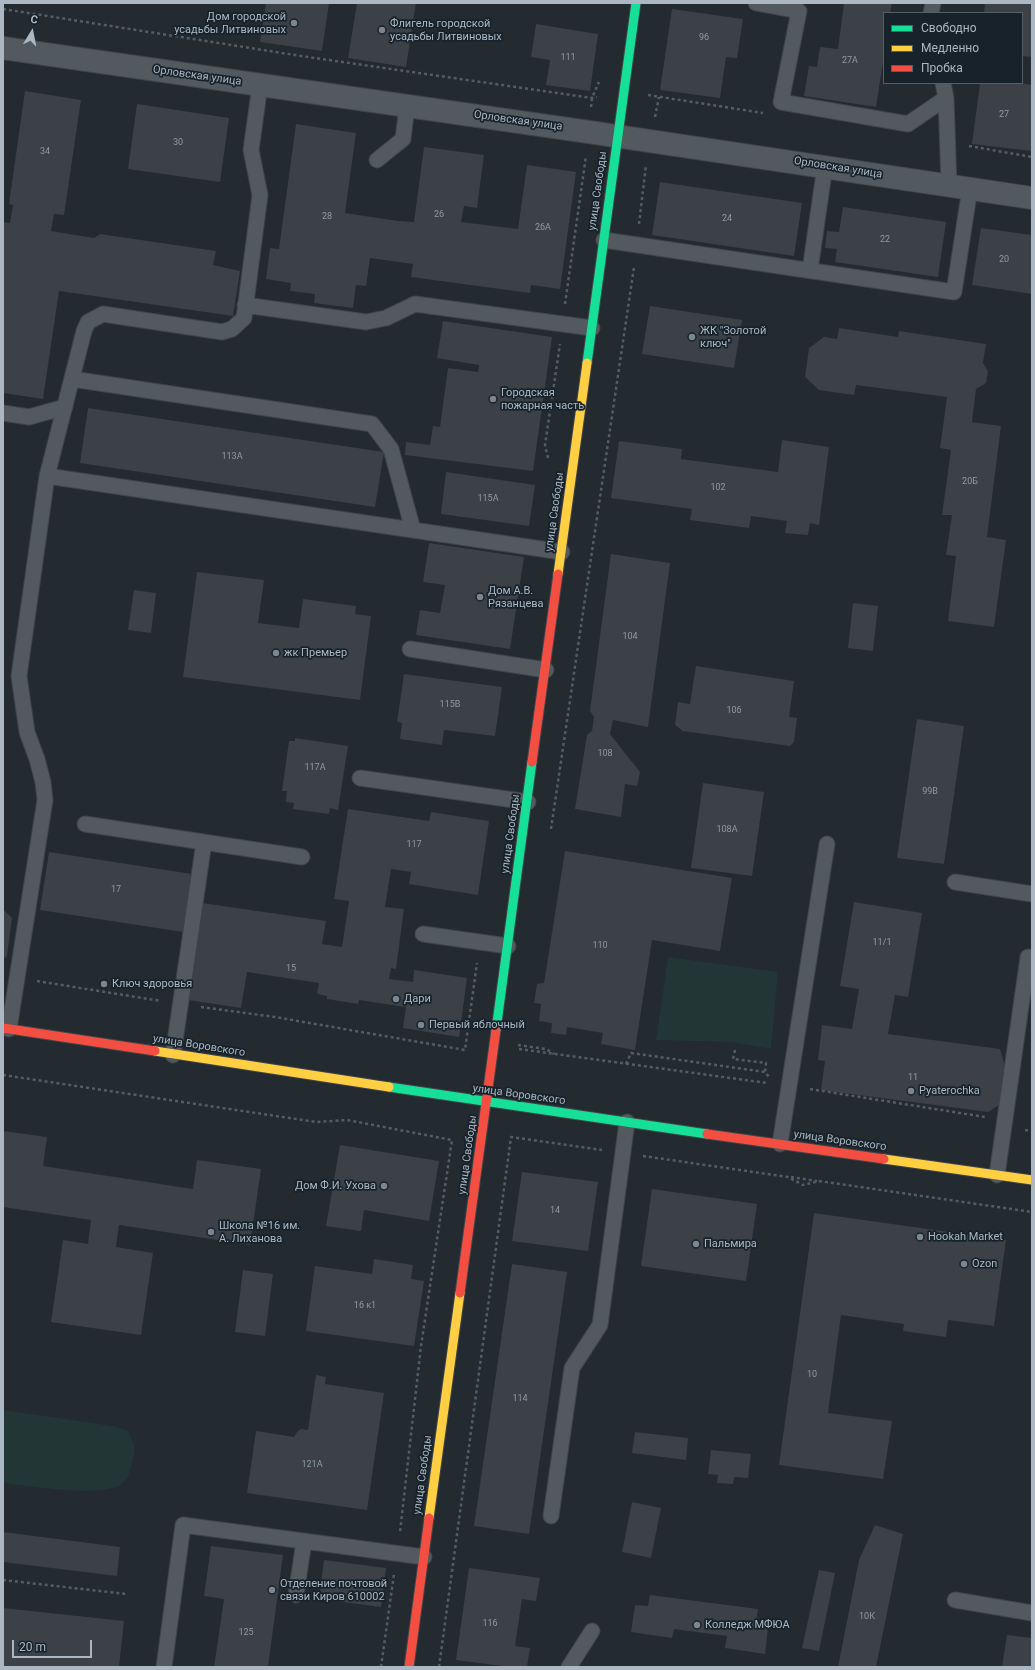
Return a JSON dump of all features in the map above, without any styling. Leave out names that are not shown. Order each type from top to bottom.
[{"type":"street","name":"улица Свободы","points":[[409,1667],[636,3]]},
{"type":"street","name":"Орловская улица","points":[[3,50],[618,136],[1032,198]]},
{"type":"street","name":"улица Воровского","points":[[6,1029],[487,1102],[1032,1180]]},
{"type":"lane","points":[[756,3],[799,11],[781,102],[908,124],[946,98]]},
{"type":"lane","points":[[604,240],[954,292],[960,187],[948,142],[946,98],[943,84]]},
{"type":"lane","points":[[6,1029],[17,978],[45,800],[42,776],[27,732],[19,676],[47,476],[84,331],[88,322],[103,314],[222,332],[232,329],[244,318],[260,195],[251,150],[260,85]]},
{"type":"lane","points":[[377,160],[403,139],[407,106]]},
{"type":"lane","points":[[810,270],[825,166]]},
{"type":"lane","points":[[245,305],[366,322],[386,318],[415,304],[592,328]]},
{"type":"lane","points":[[72,379],[372,424],[391,449],[414,530]]},
{"type":"lane","points":[[3,413],[29,416],[65,407]]},
{"type":"lane","points":[[47,476],[562,552]]},
{"type":"lane","points":[[410,649],[546,670]]},
{"type":"lane","points":[[360,778],[528,802]]},
{"type":"lane","points":[[85,824],[302,857]]},
{"type":"lane","points":[[173,1055],[204,842]]},
{"type":"lane","points":[[780,1144],[827,844]]},
{"type":"lane","points":[[955,882],[1032,894]]},
{"type":"lane","points":[[423,934],[508,946]]},
{"type":"lane","points":[[998,1175],[1028,957]]},
{"type":"lane","points":[[552,1516],[572,1368],[600,1325],[628,1122]]},
{"type":"lane","points":[[164,1667],[183,1525],[424,1557]]},
{"type":"lane","points":[[296,1595],[304,1541]]},
{"type":"lane","points":[[955,1600],[1032,1613]]},
{"type":"lane","points":[[569,1667],[592,1630]]},
{"type":"path","points":[[3,9],[309,57],[592,98],[624,92],[767,113]]},
{"type":"path","points":[[948,142],[1032,157]]},
{"type":"path","points":[[550,830],[637,245],[646,163]]},
{"type":"path","points":[[17,978],[180,1004],[275,1017],[465,1050],[480,942]]},
{"type":"path","points":[[520,1045],[546,1049],[554,1054]]},
{"type":"path","points":[[514,1048],[789,1086],[1005,1120]]},
{"type":"path","points":[[734,1050],[733,1059],[766,1062],[765,1072],[774,1084]]},
{"type":"path","points":[[626,1064],[631,1053],[765,1072]]},
{"type":"path","points":[[3,1075],[316,1122],[347,1120],[452,1140],[421,1346],[397,1554],[381,1667]]},
{"type":"path","points":[[439,1667],[511,1137],[1032,1212]]},
{"type":"path","points":[[788,1177],[803,1185],[819,1181]]},
{"type":"path","points":[[3,1580],[126,1594]]},
{"type":"green space","points":[[668,957],[778,972],[771,1049],[730,1042],[656,1040]]},
{"type":"green space","points":[[3,1410],[113,1426],[128,1431],[134,1450],[128,1476],[124,1482],[118,1486],[94,1491],[62,1490],[3,1483]]},
{"type":"building","name":"Дом городской усадьбы Литвиновых","points":[[266,3],[329,3],[322,51],[260,42]]},
{"type":"building","name":"Флигель городской усадьбы Литвиновых","points":[[357,3],[416,3],[406,67],[348,58]]},
{"type":"building","points":[[844,3],[892,3],[890,12],[883,12],[883,62],[876,107],[804,96],[809,66],[817,67],[820,47],[838,49]]},
{"type":"building","points":[[985,3],[1032,3],[1032,57],[1023,56],[1023,12],[984,12]]},
{"type":"building","points":[[672,9],[743,19],[737,58],[726,57],[720,98],[660,90]]},
{"type":"building","points":[[536,24],[598,34],[590,91],[546,85],[550,60],[531,57]]},
{"type":"building","points":[[1023,83],[1032,85],[1032,151],[972,144],[980,84]]},
{"type":"building","points":[[25,91],[81,100],[64,215],[54,214],[51,231],[94,238],[100,234],[216,251],[213,265],[240,271],[233,316],[59,291],[43,399],[3,393],[3,222],[10,223],[13,205],[9,204]]},
{"type":"building","points":[[137,104],[229,118],[220,182],[128,169]]},
{"type":"building","points":[[296,124],[356,133],[345,213],[414,222],[424,147],[484,155],[477,208],[464,206],[461,222],[518,229],[527,165],[576,172],[560,289],[531,285],[530,293],[411,277],[413,264],[370,258],[366,286],[356,285],[353,308],[314,303],[315,294],[290,291],[291,283],[266,279],[270,248],[279,249]]},
{"type":"building","points":[[660,182],[802,203],[794,256],[652,235]]},
{"type":"building","points":[[843,207],[946,222],[938,277],[835,262],[837,249],[825,248],[827,231],[839,232]]},
{"type":"building","points":[[981,228],[1032,235],[1032,294],[972,285]]},
{"type":"building","name":"ЖК \"Золотой ключ\"","points":[[650,306],[742,320],[734,368],[642,354]]},
{"type":"building","name":"Городская пожарная часть","points":[[443,321],[552,337],[533,471],[405,455],[406,442],[430,445],[433,426],[440,427],[448,368],[478,372],[479,365],[437,358]]},
{"type":"building","points":[[839,328],[898,337],[899,331],[986,344],[983,363],[988,371],[986,383],[976,389],[972,422],[1001,426],[987,537],[1006,540],[994,627],[948,621],[956,556],[946,555],[952,515],[942,515],[951,450],[940,448],[947,397],[856,385],[854,395],[819,390],[805,377],[809,348],[824,337],[837,339]]},
{"type":"building","points":[[88,408],[384,452],[375,507],[80,463]]},
{"type":"building","points":[[782,440],[829,447],[819,525],[810,523],[808,535],[785,533],[787,521],[751,516],[749,528],[690,520],[692,509],[611,498],[619,441],[682,449],[681,459],[778,472]]},
{"type":"building","points":[[446,472],[535,485],[529,526],[441,514]]},
{"type":"building","name":"Дом А.В. Рязанцева","points":[[429,543],[524,557],[510,649],[416,635],[420,610],[440,613],[445,585],[423,582]]},
{"type":"building","points":[[611,554],[670,563],[648,727],[613,720],[610,734],[640,772],[637,786],[625,784],[621,817],[575,809],[587,735],[592,731],[594,717],[590,711]]},
{"type":"building","name":"жк Премьер","points":[[197,572],[264,580],[258,623],[299,628],[303,599],[356,606],[355,614],[371,616],[360,700],[183,677]]},
{"type":"building","points":[[134,590],[156,593],[151,633],[128,630]]},
{"type":"building","points":[[853,603],[878,606],[873,651],[848,648]]},
{"type":"building","points":[[696,666],[794,681],[789,717],[797,718],[794,742],[790,746],[683,731],[675,725],[678,702],[690,704]]},
{"type":"building","points":[[404,674],[502,687],[495,736],[444,730],[442,745],[400,739],[402,723],[397,722]]},
{"type":"building","points":[[917,719],[964,726],[944,864],[897,858]]},
{"type":"building","points":[[295,738],[348,746],[338,810],[330,808],[329,814],[293,809],[294,803],[286,802],[287,791],[282,791],[289,741],[295,741]]},
{"type":"building","points":[[703,783],[764,792],[752,876],[691,868]]},
{"type":"building","points":[[348,809],[429,821],[431,812],[489,821],[478,895],[409,884],[411,872],[391,869],[385,907],[404,909],[396,969],[391,968],[389,979],[413,982],[414,970],[467,978],[459,1037],[403,1028],[406,1007],[359,1000],[358,1004],[327,999],[327,996],[317,994],[319,983],[247,972],[241,1008],[188,1000],[199,924],[185,921],[183,932],[40,910],[49,852],[192,874],[187,906],[201,908],[202,903],[326,921],[322,944],[342,947],[349,901],[334,899]]},
{"type":"building","points":[[565,851],[732,878],[720,951],[652,940],[635,1050],[601,1044],[603,1033],[567,1027],[566,1035],[551,1033],[552,1023],[539,1021],[541,1004],[534,1003],[537,984],[544,983]]},
{"type":"building","points":[[854,902],[922,913],[908,997],[895,995],[888,1034],[1000,1049],[1005,1066],[999,1105],[988,1112],[821,1090],[825,1061],[818,1060],[822,1025],[852,1029],[859,989],[840,986]]},
{"type":"building","points":[[3,909],[12,918],[7,956],[3,959]]},
{"type":"building","name":"Школа №16 им. А. Лиханова","points":[[3,1131],[47,1137],[43,1166],[193,1189],[197,1160],[261,1169],[250,1245],[119,1225],[116,1247],[153,1253],[141,1335],[51,1322],[63,1240],[88,1244],[91,1220],[3,1207]]},
{"type":"building","name":"Дом Ф.И. Ухова","points":[[340,1145],[439,1161],[429,1221],[364,1210],[361,1231],[326,1226]]},
{"type":"building","points":[[522,1172],[598,1182],[588,1251],[512,1241]]},
{"type":"building","points":[[652,1189],[757,1204],[746,1281],[641,1266]]},
{"type":"building","points":[[814,1213],[1006,1240],[994,1326],[948,1320],[946,1337],[903,1331],[904,1324],[841,1315],[828,1413],[892,1421],[883,1479],[779,1465]]},
{"type":"building","points":[[374,1259],[413,1265],[411,1279],[424,1281],[414,1346],[306,1331],[315,1266],[372,1274]]},
{"type":"building","points":[[512,1264],[567,1272],[529,1534],[474,1526]]},
{"type":"building","points":[[243,1270],[273,1274],[265,1336],[235,1332]]},
{"type":"building","points":[[316,1375],[326,1377],[325,1384],[384,1393],[367,1510],[247,1493],[256,1431],[294,1437],[301,1429],[308,1430]]},
{"type":"building","points":[[635,1432],[688,1438],[686,1460],[632,1453]]},
{"type":"building","points":[[711,1450],[751,1454],[748,1478],[734,1477],[733,1484],[717,1483],[718,1475],[708,1474]]},
{"type":"building","points":[[632,1502],[661,1508],[651,1558],[622,1552]]},
{"type":"building","points":[[875,1525],[903,1534],[876,1667],[838,1667],[859,1560]]},
{"type":"building","points":[[3,1532],[120,1547],[117,1576],[3,1562]]},
{"type":"building","name":"Отделение почтовой связи Киров 610002","points":[[211,1546],[283,1555],[268,1667],[214,1667],[224,1599],[204,1596]]},
{"type":"building","points":[[324,1560],[386,1568],[381,1607],[319,1599]]},
{"type":"building","points":[[469,1568],[540,1578],[536,1601],[522,1599],[515,1646],[530,1648],[527,1667],[510,1667],[456,1660]]},
{"type":"building","points":[[819,1570],[835,1573],[819,1651],[802,1648]]},
{"type":"building","name":"Колледж МФЮА","points":[[650,1595],[758,1609],[756,1622],[768,1628],[765,1654],[725,1648],[727,1636],[674,1629],[672,1638],[631,1632],[635,1605],[648,1606]]},
{"type":"building","points":[[3,1608],[124,1621],[119,1667],[3,1667]]},
{"type":"building","points":[[1007,1635],[1032,1638],[1032,1667],[1002,1667]]},
{"type":"traffic: fast","points":[[587,363],[636,3]]},
{"type":"traffic: fast","points":[[496,1030],[532,762]]},
{"type":"traffic: fast","points":[[389,1087],[707,1134]]},
{"type":"traffic: slow","points":[[558,574],[587,363]]},
{"type":"traffic: slow","points":[[155,1051],[389,1087]]},
{"type":"traffic: slow","points":[[884,1159],[1032,1180]]},
{"type":"traffic: slow","points":[[429,1518],[460,1293]]},
{"type":"traffic: jam","points":[[532,762],[558,574]]},
{"type":"traffic: jam","points":[[3,1028],[155,1051]]},
{"type":"traffic: jam","points":[[460,1293],[496,1030]]},
{"type":"traffic: jam","points":[[707,1134],[884,1159]]},
{"type":"traffic: jam","points":[[409,1667],[429,1518]]},
{"type":"place","name":"Дом городской усадьбы Литвиновых","points":[[294,23]]},
{"type":"place","name":"Флигель городской усадьбы Литвиновых","points":[[382,30]]},
{"type":"place","name":"ЖК \"Золотой ключ\"","points":[[692,337]]},
{"type":"place","name":"Городская пожарная часть","points":[[493,399]]},
{"type":"place","name":"Дом А.В. Рязанцева","points":[[480,597]]},
{"type":"place","name":"жк Премьер","points":[[276,653]]},
{"type":"place","name":"Ключ здоровья","points":[[104,984]]},
{"type":"place","name":"Дари","points":[[396,999]]},
{"type":"place","name":"Первый яблочный","points":[[421,1025]]},
{"type":"place","name":"Pyaterochka","points":[[911,1091]]},
{"type":"place","name":"Дом Ф.И. Ухова","points":[[384,1186]]},
{"type":"place","name":"Школа №16 им. А. Лиханова","points":[[211,1232]]},
{"type":"place","name":"Hookah Market","points":[[920,1237]]},
{"type":"place","name":"Пальмира","points":[[696,1244]]},
{"type":"place","name":"Ozon","points":[[964,1264]]},
{"type":"place","name":"Отделение почтовой связи Киров 610002","points":[[272,1590]]},
{"type":"place","name":"Колледж МФЮА","points":[[697,1625]]}]
